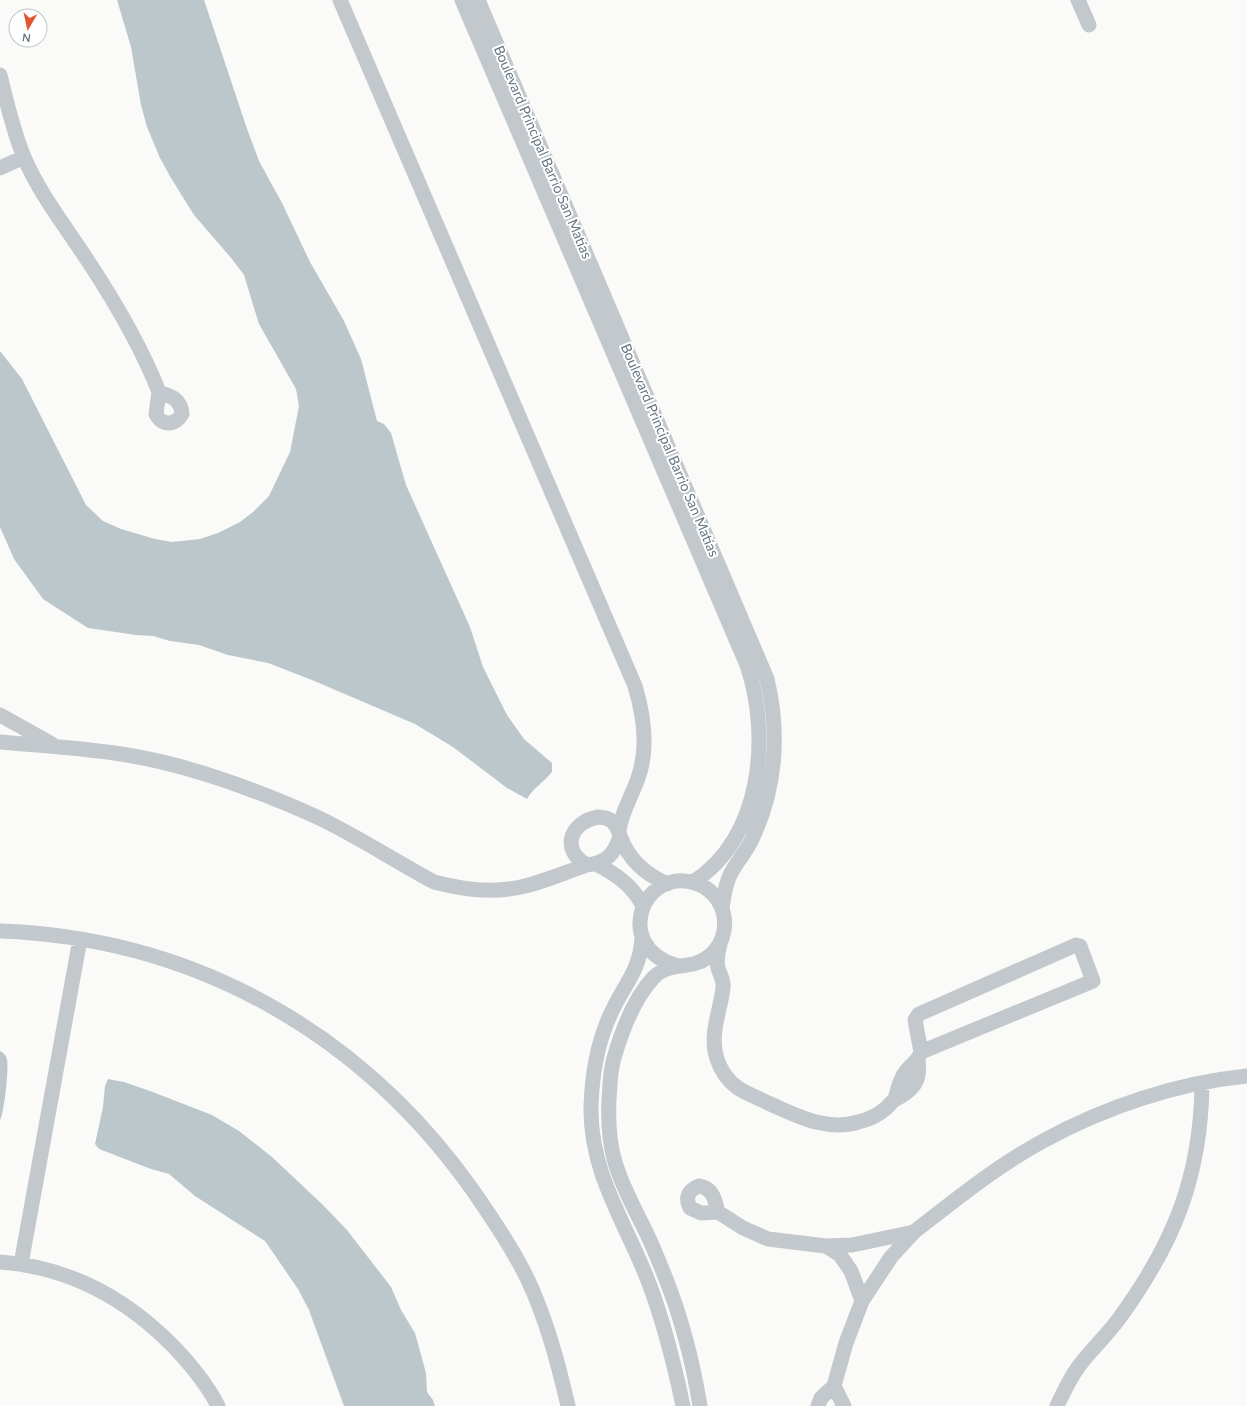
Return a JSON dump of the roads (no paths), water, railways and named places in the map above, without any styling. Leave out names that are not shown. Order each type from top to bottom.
[{"type":"street","points":[[0,742],[56,746],[134,756],[170,765],[243,788],[318,818],[434,882],[475,891],[525,887],[605,860],[613,854],[620,833],[626,805],[638,778],[643,758],[643,720],[635,686],[340,0]]},
{"type":"street","name":"Boulevard Principal Barrio San Matías","points":[[462,0],[747,665],[755,688],[760,734],[757,773],[753,793],[738,834],[729,848],[709,872],[693,882]]},
{"type":"street","name":"Boulevard Principal Barrio San Matías","points":[[478,0],[767,679],[772,699],[774,725],[773,768],[769,790],[757,828],[748,847],[729,877],[722,908]]},
{"type":"street","points":[[1078,0],[1089,25]]},
{"type":"street","points":[[0,76],[9,113],[24,157],[57,216],[108,293],[151,372],[159,392]]},
{"type":"street","points":[[0,168],[24,157]]},
{"type":"street","points":[[0,715],[56,746]]},
{"type":"street","points":[[556,876],[565,864],[574,831],[580,823],[626,805]]},
{"type":"street","points":[[598,816],[613,821],[620,833],[625,850],[631,859],[643,870],[667,884]]},
{"type":"street","points":[[572,841],[573,853],[578,860],[622,880],[639,897],[643,906]]},
{"type":"street","points":[[683,1406],[668,1345],[648,1279],[635,1249],[612,1204],[602,1177],[594,1143],[591,1120],[592,1086],[598,1048],[614,1007],[637,965],[641,953],[642,938],[640,917],[643,906],[657,889],[667,884],[679,881],[693,882],[711,891],[722,908],[725,926],[717,960],[718,969],[723,980],[723,988],[716,1021],[714,1045],[720,1067],[724,1075],[739,1089],[805,1119],[833,1125],[858,1122],[884,1110],[895,1100],[900,1082],[908,1069],[920,1057],[1091,982],[1094,978],[1080,946],[1076,945],[919,1014],[915,1020],[920,1057]]},
{"type":"street","points":[[0,931],[80,939],[119,947],[185,967],[256,998],[325,1039],[360,1066],[397,1100],[432,1137],[460,1173],[500,1230],[527,1279],[544,1319],[555,1352],[568,1406]]},
{"type":"street","points":[[642,938],[647,948],[655,956],[675,965],[686,966],[698,963],[714,952],[720,944]]},
{"type":"street","points":[[21,1264],[80,939]]},
{"type":"street","points":[[698,963],[718,969]]},
{"type":"street","points":[[675,965],[662,970],[653,978],[638,998],[627,1019],[612,1064],[608,1115],[610,1141],[615,1163],[622,1182],[648,1235],[680,1317],[700,1406]]},
{"type":"street","points":[[818,1406],[821,1398],[834,1386],[846,1344],[862,1301],[891,1257],[914,1232],[977,1185],[1042,1141],[1078,1123],[1159,1093],[1247,1076]]},
{"type":"street","points":[[1057,1406],[1079,1367],[1117,1322],[1139,1291],[1180,1214],[1200,1131],[1202,1084]]},
{"type":"street","points":[[718,1212],[743,1228],[768,1239],[826,1246],[852,1245],[914,1232]]},
{"type":"street","points":[[826,1246],[840,1255],[851,1271],[862,1301]]},
{"type":"street","points":[[0,1262],[21,1264],[80,1281],[103,1291],[141,1316],[162,1334],[200,1376],[218,1406]]},
{"type":"street","points":[[834,1386],[844,1406]]}]
